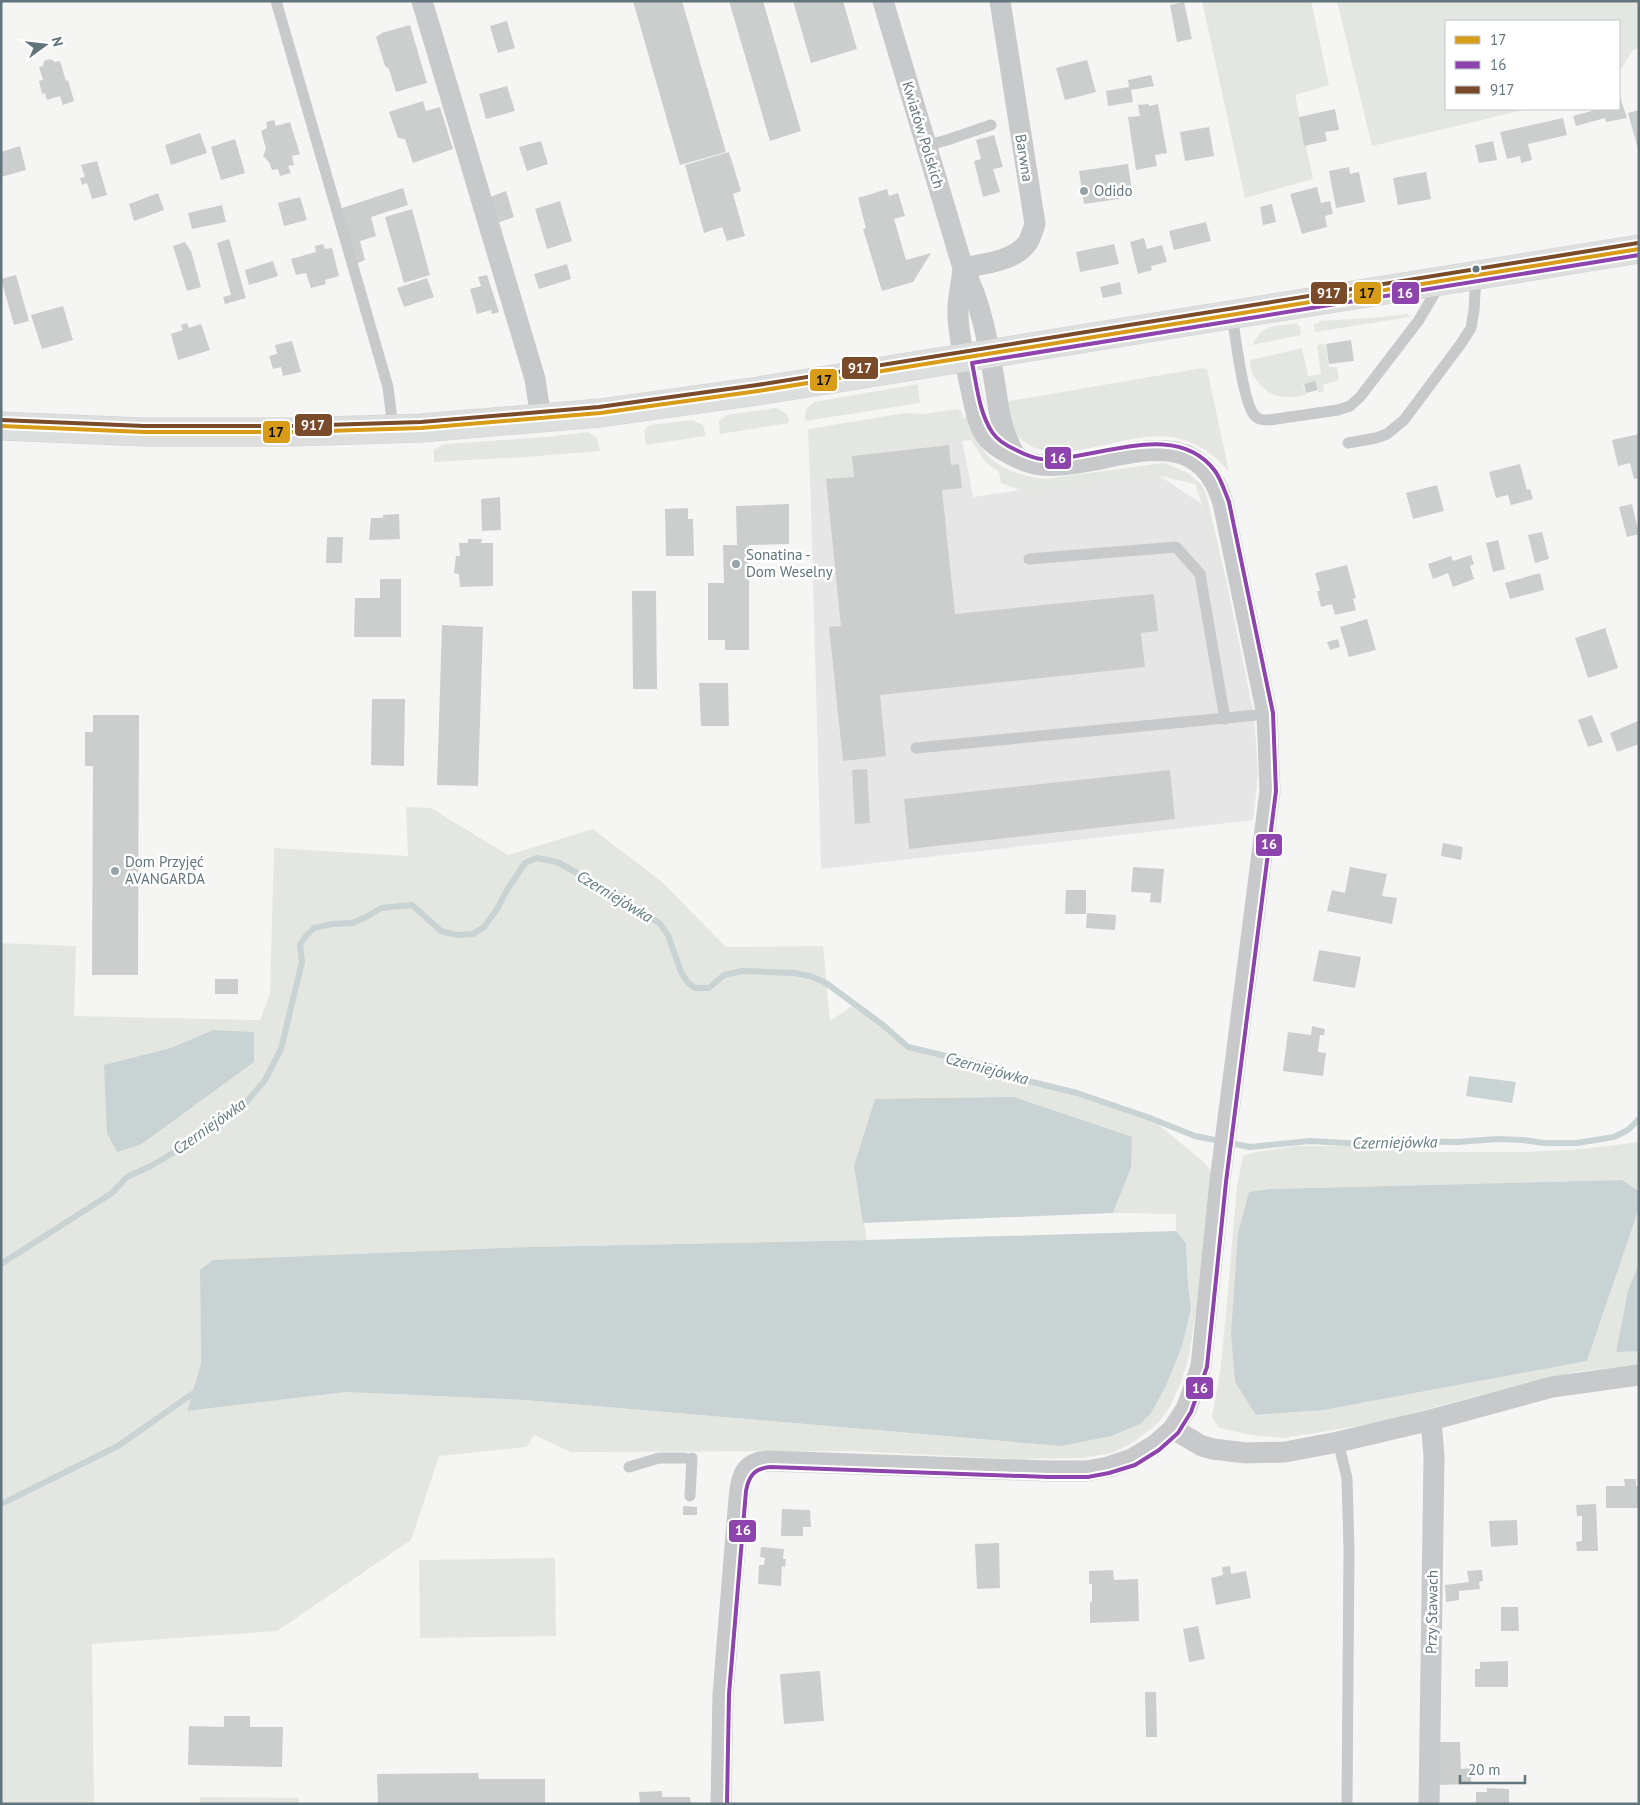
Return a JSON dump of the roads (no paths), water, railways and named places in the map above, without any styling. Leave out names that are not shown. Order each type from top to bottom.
[{"type":"main road","points":[[1,426],[144,432],[286,432],[391,429],[456,426],[650,407],[1639,249]]},
{"type":"street","points":[[422,1],[535,379],[541,418]]},
{"type":"street","name":"Kwiatów Polskich","points":[[883,1],[963,268],[979,302],[977,356],[1008,443],[1016,457],[1031,464],[1056,465],[1160,450],[1182,454],[1203,467],[1216,484],[1223,504],[1267,714]]},
{"type":"street","name":"Barwna","points":[[963,268],[1000,261],[1011,256],[1027,244],[1035,224],[1000,1]]},
{"type":"street","points":[[721,1804],[723,1694],[738,1508],[742,1476],[750,1466],[760,1461],[771,1461],[1087,1471],[1108,1467],[1132,1459],[1155,1445],[1173,1429],[1190,1399],[1201,1366],[1220,1181],[1270,791],[1267,714]]},
{"type":"street","points":[[1173,1429],[1202,1446],[1246,1453],[1285,1452],[1338,1442],[1431,1420],[1552,1388],[1639,1375]]},
{"type":"street","name":"Przy Stawach","points":[[1429,1804],[1434,1456],[1431,1420]]},
{"type":"lane","points":[[276,1],[388,387],[391,429]]},
{"type":"lane","points":[[925,146],[992,125]]},
{"type":"lane","points":[[1348,443],[1387,434],[1397,427],[1409,412],[1471,328],[1476,275]]},
{"type":"lane","points":[[1232,314],[1248,403],[1256,417],[1261,420],[1269,420],[1338,410],[1350,406],[1360,397],[1419,320],[1442,280]]},
{"type":"lane","points":[[1029,559],[1176,547],[1200,574],[1225,719]]},
{"type":"lane","points":[[916,748],[1267,714]]},
{"type":"lane","points":[[1338,1442],[1346,1478],[1349,1550],[1347,1804]]},
{"type":"lane","points":[[629,1467],[659,1458],[689,1458],[690,1496]]},
{"type":"waterway","name":"Czerniejówka","points":[[1,1264],[112,1193],[127,1177],[151,1166],[176,1151],[205,1128],[245,1104],[265,1080],[281,1049],[302,962],[300,945],[314,928],[332,924],[353,923],[381,908],[412,905],[441,931],[457,935],[473,934],[484,927],[525,863],[537,858],[557,862],[625,899],[660,924],[668,935],[681,972],[688,983],[695,988],[709,988],[724,975],[742,971],[794,973],[810,976],[826,983],[883,1025],[908,1047],[997,1068],[1032,1082],[1077,1093],[1150,1118],[1195,1136],[1250,1147],[1310,1141],[1364,1144],[1396,1141],[1457,1142],[1497,1139],[1544,1143],[1577,1143],[1614,1137],[1628,1130],[1639,1119]]},
{"type":"waterway","points":[[1,1504],[118,1446],[192,1394]]},
{"type":"place","name":"Odido","points":[[1084,191]]},
{"type":"place","name":"Sonatina - Dom Weselny","points":[[736,564]]},
{"type":"place","name":"Dom Przyjęć AVANGARDA","points":[[115,871]]}]
